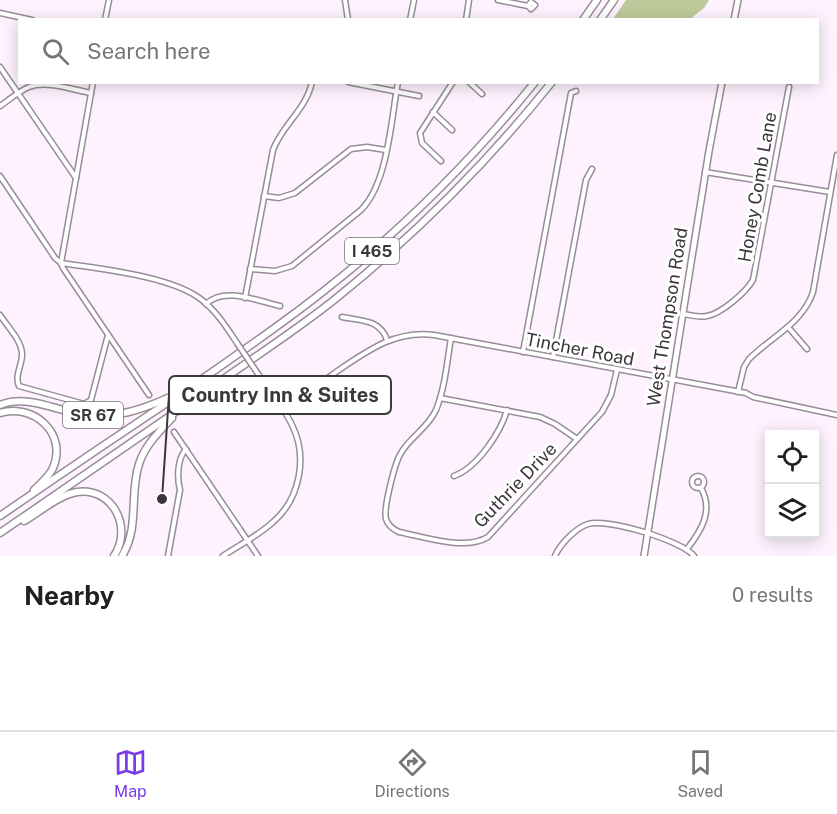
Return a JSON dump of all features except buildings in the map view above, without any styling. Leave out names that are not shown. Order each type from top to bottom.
[{"type":"highway","points":[[584,18],[597,0]]},
{"type":"highway","points":[[601,18],[614,0]]},
{"type":"highway","name":"I 465","points":[[0,516],[296,314],[378,246],[451,177],[533,84]]},
{"type":"highway","name":"I 465","points":[[1,533],[303,324],[386,257],[475,170],[550,84]]},
{"type":"highway","name":"SR 67","points":[[0,405],[27,401],[80,414],[112,415],[146,408],[184,391]]},
{"type":"highway","points":[[122,556],[132,531],[136,476],[142,457],[155,436],[183,407]]},
{"type":"highway","points":[[0,413],[18,411],[34,415],[47,425],[55,440],[56,454],[52,470],[23,501]]},
{"type":"highway","points":[[1,533],[10,530],[69,494],[87,492],[108,501],[120,517],[122,538],[114,556]]},
{"type":"main road","points":[[734,18],[738,0]]},
{"type":"main road","name":"West Thompson Road","points":[[644,556],[705,172],[722,84]]},
{"type":"street","points":[[105,18],[109,0]]},
{"type":"street","points":[[345,0],[348,18]]},
{"type":"street","points":[[410,18],[414,0]]},
{"type":"street","points":[[466,18],[469,0]]},
{"type":"street","points":[[498,0],[528,6]]},
{"type":"street","points":[[0,13],[23,18]]},
{"type":"street","points":[[0,67],[76,179]]},
{"type":"street","points":[[93,84],[61,262],[149,395]]},
{"type":"street","points":[[245,298],[272,153],[276,142],[303,106],[311,84]]},
{"type":"street","points":[[358,84],[419,96]]},
{"type":"street","points":[[250,269],[274,272],[292,266],[363,208],[375,192],[381,175],[398,84]]},
{"type":"street","points":[[441,161],[419,138],[452,84]]},
{"type":"street","points":[[471,84],[482,94]]},
{"type":"street","points":[[0,106],[28,87],[41,85],[91,93]]},
{"type":"street","name":"Honey Comb Lane","points":[[683,314],[702,317],[714,315],[750,285],[756,270],[789,87]]},
{"type":"street","points":[[523,352],[569,104],[572,93],[576,91]]},
{"type":"street","points":[[433,112],[452,130]]},
{"type":"street","points":[[264,196],[283,197],[295,193],[351,149],[366,147],[386,150]]},
{"type":"street","points":[[738,392],[749,359],[804,311],[812,295],[837,155]]},
{"type":"street","points":[[553,357],[586,180],[592,169]]},
{"type":"street","points":[[705,172],[830,192]]},
{"type":"street","points":[[0,176],[55,258],[61,262],[161,281],[187,291],[206,304],[237,343],[294,429],[299,449],[300,469],[291,498],[281,514],[248,541],[223,556]]},
{"type":"street","points":[[206,304],[214,297],[221,295],[280,306]]},
{"type":"street","points":[[0,316],[21,347],[22,354],[16,380],[19,386],[84,404],[91,400],[108,335]]},
{"type":"street","points":[[342,317],[379,326],[384,330],[387,340]]},
{"type":"street","points":[[788,327],[807,350]]},
{"type":"street","name":"Tincher Road","points":[[282,409],[370,349],[387,340],[418,334],[746,393],[753,398],[837,415]]},
{"type":"street","points":[[451,339],[440,398],[540,417],[577,439]]},
{"type":"street","name":"Guthrie Drive","points":[[440,398],[430,421],[403,450],[395,464],[386,515],[390,526],[399,532],[459,543],[481,541],[494,532],[607,404],[617,370]]},
{"type":"street","points":[[454,476],[464,473],[495,439],[504,422],[507,410]]},
{"type":"street","points":[[174,432],[258,556]]},
{"type":"street","points":[[168,556],[180,490],[178,480],[180,463],[182,453],[186,449]]},
{"type":"street","points":[[687,549],[700,532],[705,519],[706,502],[701,488]]},
{"type":"street","points":[[555,556],[578,528],[591,523],[648,533],[687,549],[694,556]]},
{"type":"green space","points":[[626,0],[709,0],[704,8],[691,18],[614,18]]},
{"type":"place","name":"Country Inn & Suites","points":[[162,499]]}]
